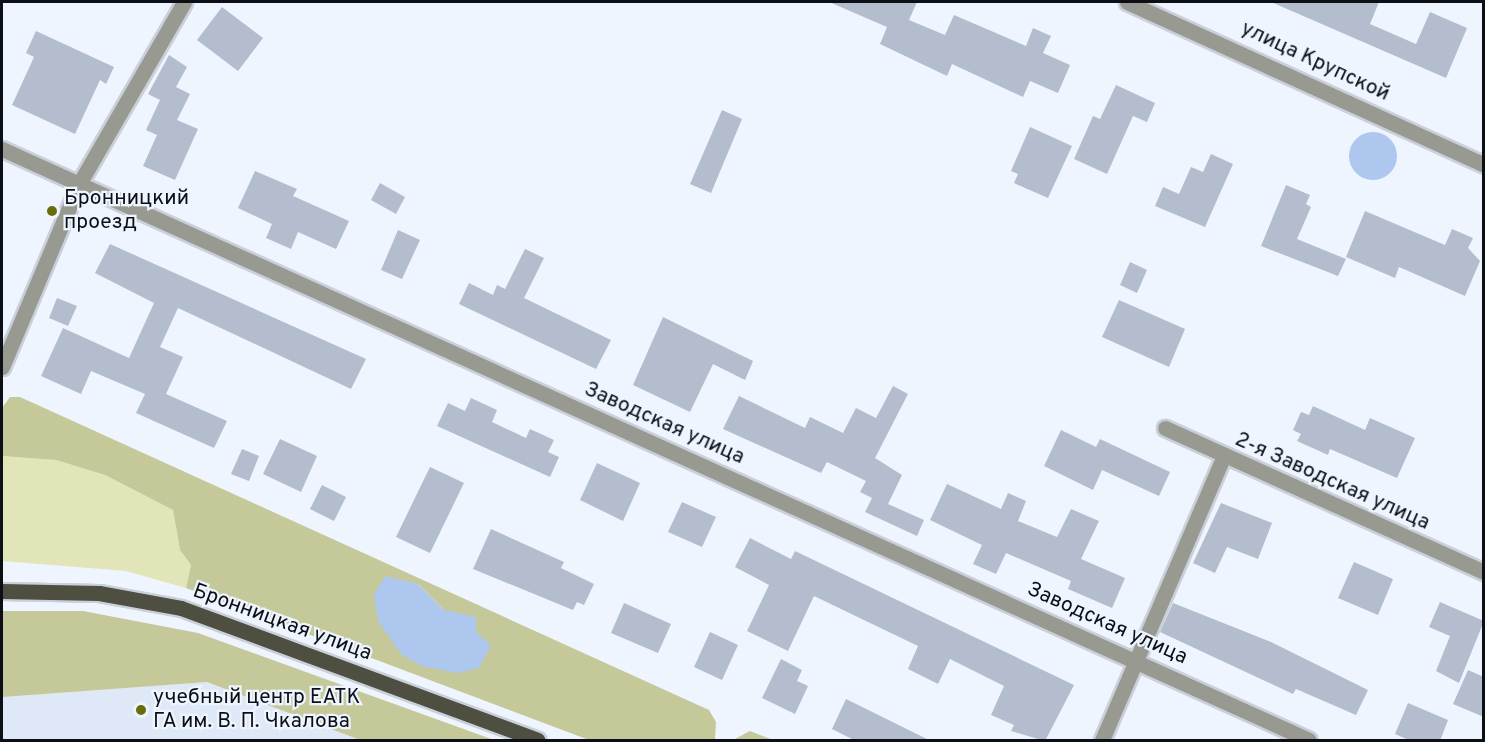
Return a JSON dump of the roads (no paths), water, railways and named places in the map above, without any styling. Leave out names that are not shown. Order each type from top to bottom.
[{"type":"main road","name":"Бронницкая улица","points":[[2,591],[99,593],[181,608],[537,741]]},
{"type":"street","points":[[2,367],[79,184],[184,2]]},
{"type":"street","name":"улица Крупской","points":[[1127,2],[1484,165]]},
{"type":"street","name":"Заводская улица","points":[[2,149],[1136,660],[1309,741]]},
{"type":"street","name":"2-я Заводская улица","points":[[1165,428],[1484,572]]},
{"type":"street","points":[[1102,741],[1224,456]]},
{"type":"water","points":[[1368,132],[1378,132],[1390,139],[1397,151],[1397,161],[1390,173],[1378,180],[1368,180],[1353,169],[1349,161],[1349,151],[1360,136]]},
{"type":"water","points":[[385,576],[418,584],[444,610],[476,617],[476,632],[491,645],[479,668],[458,673],[421,666],[401,654],[378,621],[374,595]]},
{"type":"place","name":"Бронницкий проезд","points":[[52,211]]},
{"type":"place","name":"учебный центр ЕАТК ГА им. В. П. Чкалова","points":[[141,710]]}]
